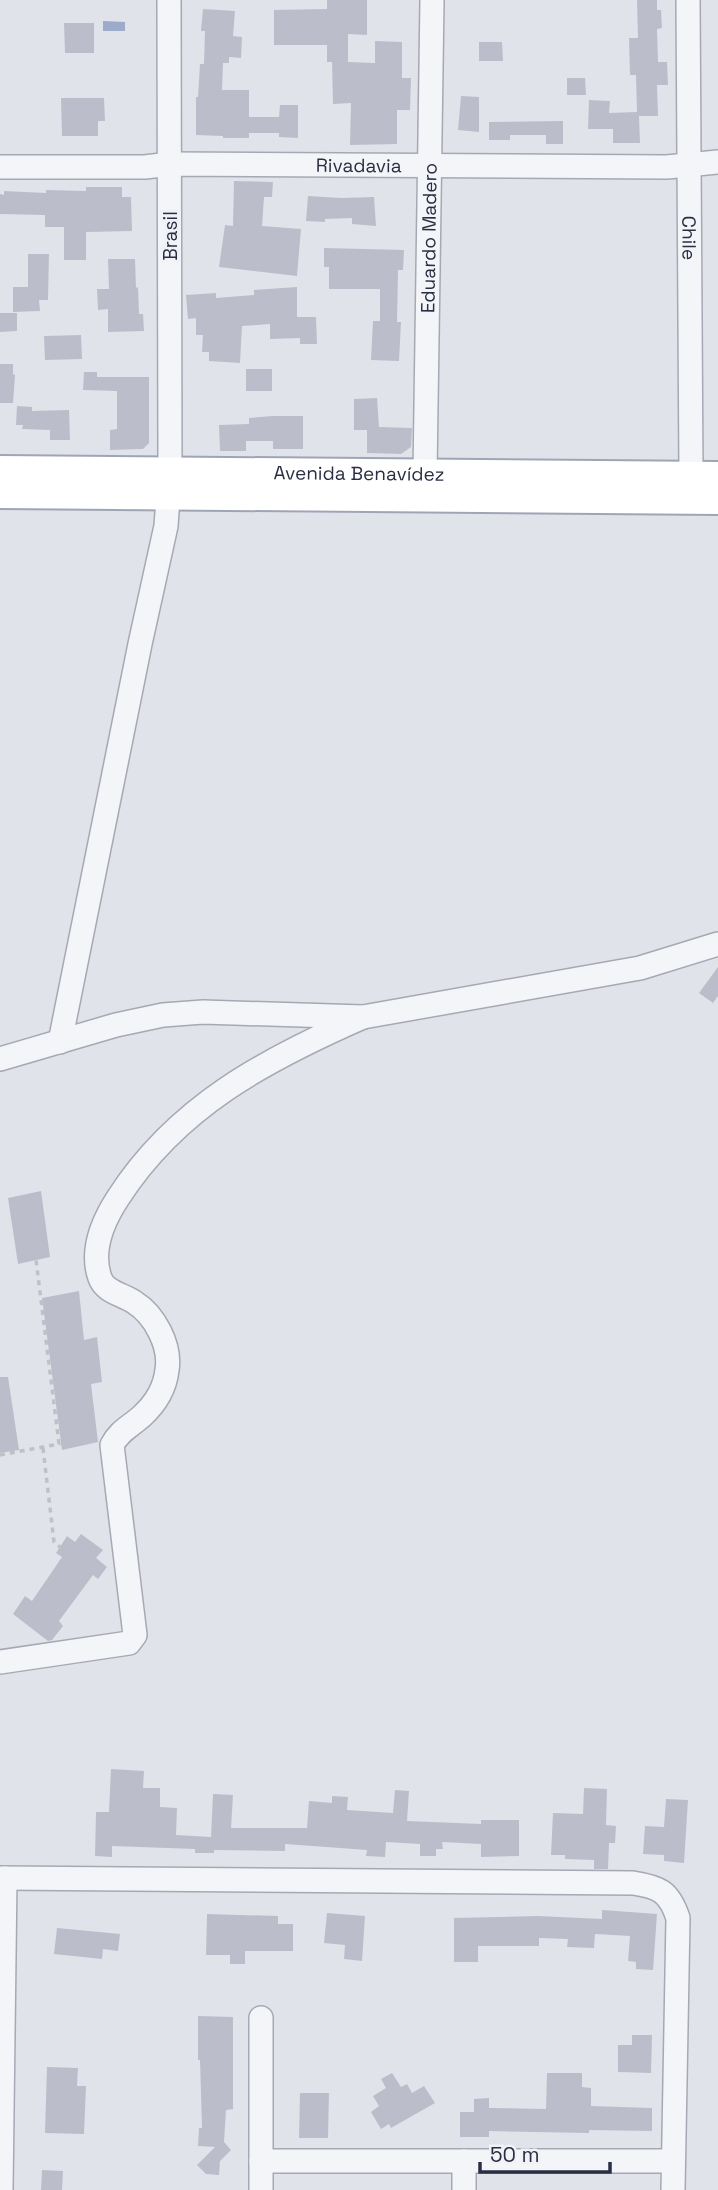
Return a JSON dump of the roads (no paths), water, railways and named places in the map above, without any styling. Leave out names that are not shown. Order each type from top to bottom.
[{"type":"main road","name":"Avenida Benavídez","points":[[0,470],[169,483],[718,500]]},
{"type":"main road","name":"Avenida Benavídez","points":[[0,494],[169,483],[425,474],[705,475]]},
{"type":"street","name":"Brasil","points":[[60,1042],[166,526],[169,483],[169,0]]},
{"type":"street","name":"Eduardo Madero","points":[[425,474],[432,0]]},
{"type":"street","name":"Chile","points":[[688,0],[688,165],[705,475]]},
{"type":"street","name":"Rivadavia","points":[[0,167],[145,167],[170,164],[667,167],[718,162]]},
{"type":"street","points":[[0,1059],[140,1020],[203,1012],[363,1017],[640,968],[718,944]]},
{"type":"street","points":[[0,1662],[129,1643],[135,1635],[136,1625],[111,1445],[116,1435],[142,1416],[158,1398],[167,1373],[168,1355],[159,1330],[149,1317],[135,1302],[112,1292],[101,1281],[96,1260],[101,1230],[113,1206],[154,1152],[204,1103],[305,1042],[363,1017]]},
{"type":"street","points":[[1,2190],[3,1878],[605,1882],[650,1886],[664,1892],[673,1902],[678,1918],[673,2190]]},
{"type":"street","points":[[261,2018],[261,2190]]},
{"type":"street","points":[[261,2161],[673,2161]]},
{"type":"street","points":[[464,2161],[464,2190]]},
{"type":"water","points":[[103,21],[125,22],[125,31],[103,31]]}]
